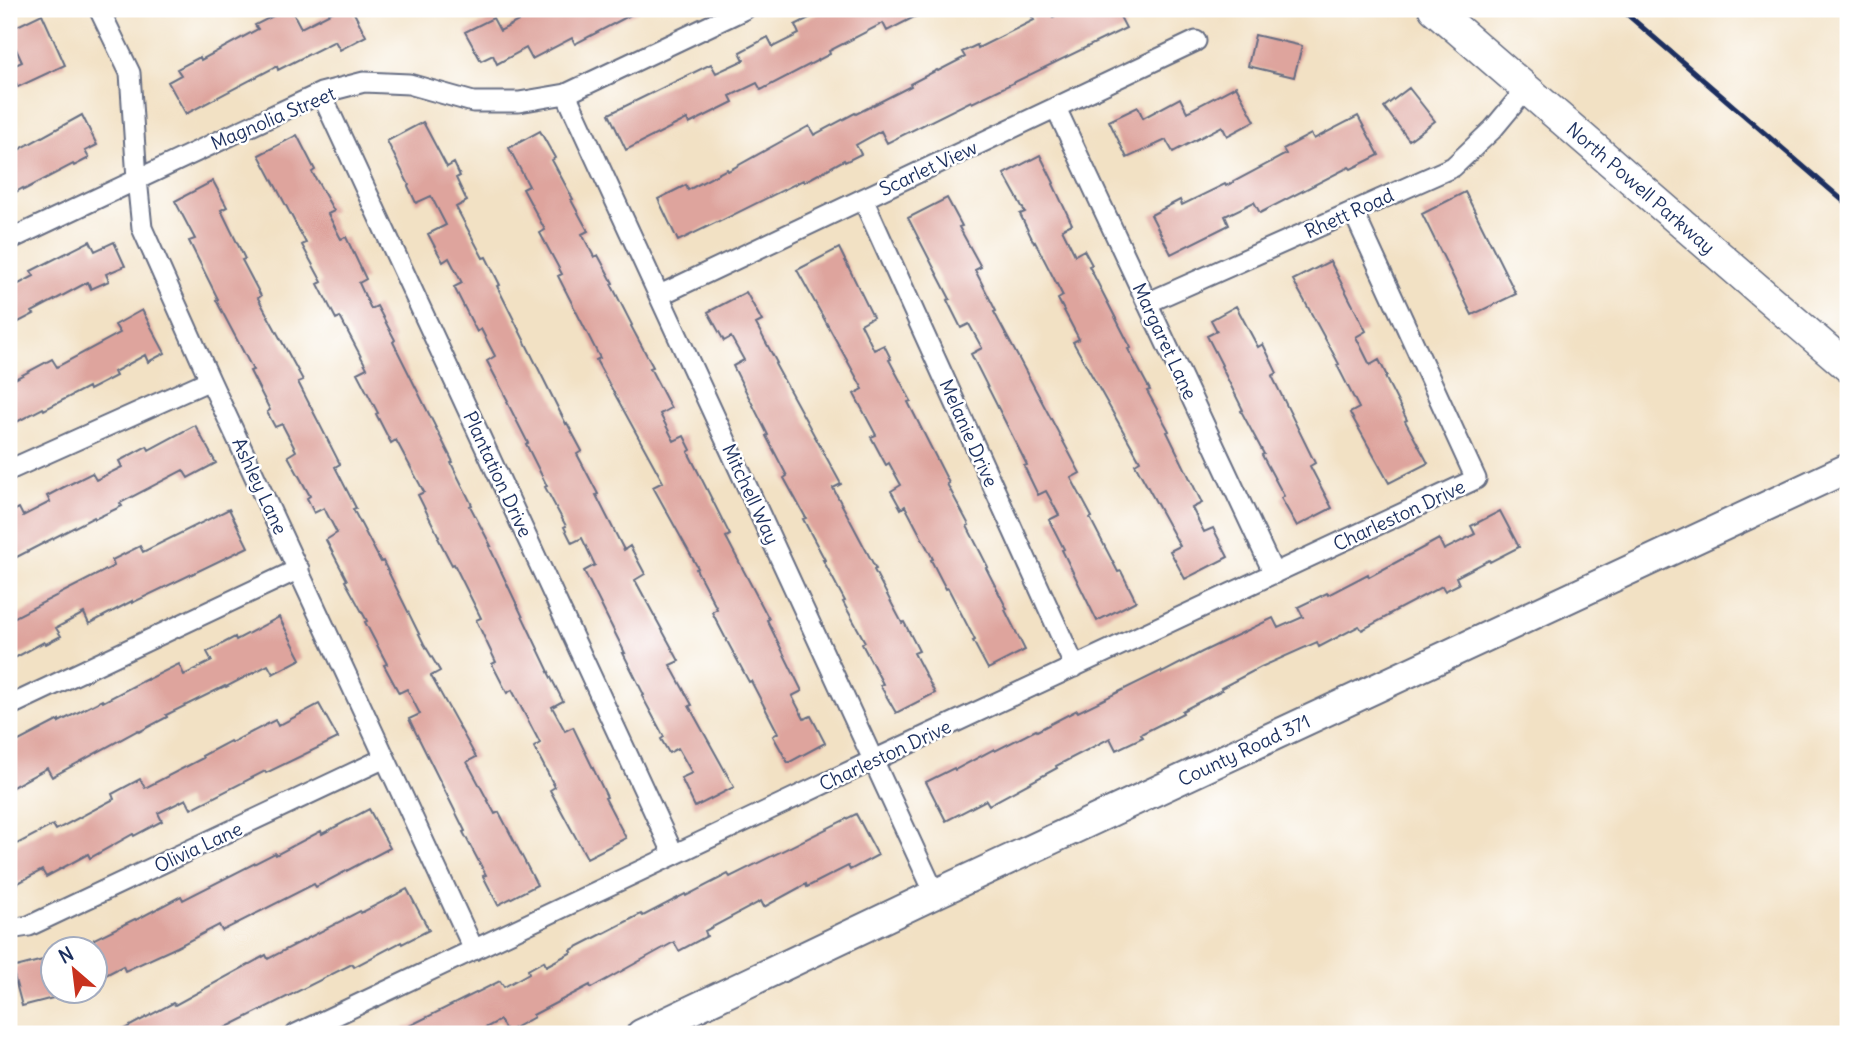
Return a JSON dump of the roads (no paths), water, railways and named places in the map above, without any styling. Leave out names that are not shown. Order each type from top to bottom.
[{"type":"main road","name":"North Powell Parkway","points":[[1434,9],[1848,368]]},
{"type":"street","name":"Ashley Lane","points":[[99,9],[130,73],[142,228],[474,950]]},
{"type":"street","name":"Magnolia Street","points":[[9,240],[321,93],[364,82],[409,84],[472,102],[519,102],[566,93],[745,9]]},
{"type":"street","name":"Scarlet View","points":[[660,295],[1196,41]]},
{"type":"street","name":"Rhett Road","points":[[1147,303],[1452,167],[1493,130],[1527,88]]},
{"type":"street","name":"Plantation Drive","points":[[321,93],[674,855]]},
{"type":"street","name":"Mitchell Way","points":[[566,93],[935,894]]},
{"type":"street","name":"Margaret Lane","points":[[1056,108],[1274,574]]},
{"type":"street","name":"Melanie Drive","points":[[863,199],[1075,667]]},
{"type":"street","name":"Charleston Drive","points":[[296,1034],[1476,479],[1353,211]]},
{"type":"street","points":[[9,470],[210,380]]},
{"type":"street","name":"County Road 371","points":[[641,1034],[1848,468]]},
{"type":"street","points":[[9,706],[299,569]]},
{"type":"street","name":"Olivia Lane","points":[[9,929],[29,926],[385,758]]},
{"type":"railway","points":[[1621,9],[1848,205]]}]
